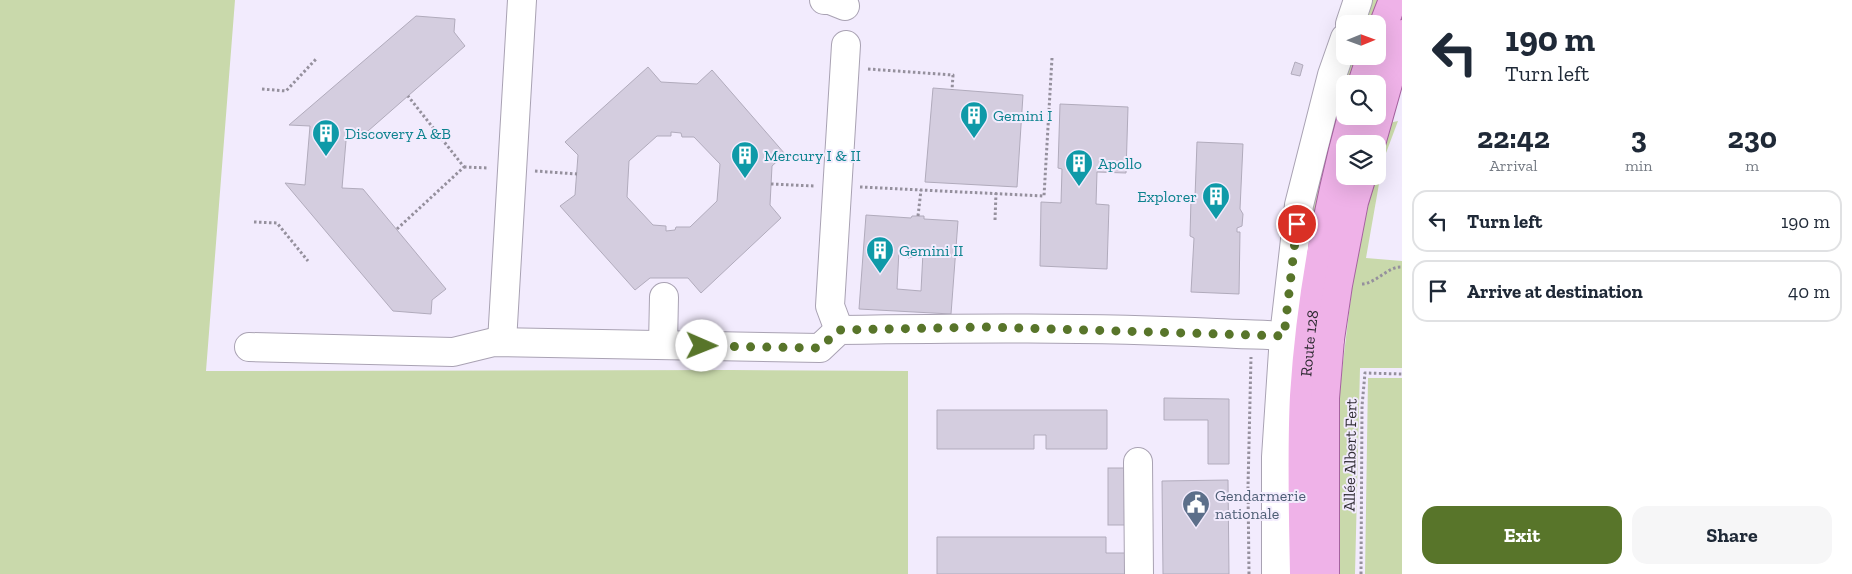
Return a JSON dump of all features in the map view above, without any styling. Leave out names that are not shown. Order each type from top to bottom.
[{"type":"main road","points":[[1386,18],[1393,0]]},
{"type":"main road","points":[[1374,135],[1402,34]]},
{"type":"main road","name":"Route 128","points":[[1304,574],[1304,406],[1308,337],[1321,246],[1350,125]]},
{"type":"main road","name":"Route 128","points":[[1325,574],[1325,403],[1308,337],[1338,285],[1354,202],[1359,185]]},
{"type":"street","points":[[502,342],[522,0]]},
{"type":"street","points":[[1353,15],[1358,0]]},
{"type":"street","points":[[839,330],[830,306],[845,56]]},
{"type":"street","points":[[1276,574],[1276,457],[1308,337],[1299,205],[1336,64]]},
{"type":"street","points":[[663,345],[664,297]]},
{"type":"street","points":[[249,347],[453,352],[494,342],[502,342],[820,348],[839,330],[986,327],[1308,337]]},
{"type":"street","points":[[1138,462],[1139,574]]},
{"type":"path","points":[[845,56],[953,75],[952,90]]},
{"type":"path","points":[[262,89],[286,91],[318,58]]},
{"type":"path","points":[[771,184],[1044,196],[1052,58]]},
{"type":"path","points":[[397,229],[464,167],[408,96]]},
{"type":"path","points":[[918,216],[920,190]]},
{"type":"path","points":[[995,220],[996,194]]},
{"type":"path","points":[[254,222],[277,223],[308,262]]},
{"type":"path","points":[[1338,285],[1369,284],[1396,267],[1402,267]]},
{"type":"path","points":[[1249,574],[1248,486],[1251,354]]},
{"type":"path","name":"Allée Albert Fert","points":[[1361,574],[1362,406],[1364,373],[1402,374]]},
{"type":"green space","points":[[0,0],[235,0],[206,371],[908,371],[908,574],[0,574]]},
{"type":"green space","points":[[1373,0],[1385,0],[1379,15],[1367,15]]},
{"type":"green space","points":[[1349,65],[1361,65],[1358,75],[1346,75]]},
{"type":"green space","points":[[1336,111],[1336,125],[1342,125],[1340,135],[1336,135],[1336,148],[1297,293],[1318,173]]},
{"type":"green space","points":[[1398,121],[1386,153],[1386,135],[1382,135],[1384,125]]},
{"type":"green space","points":[[1371,185],[1379,185],[1366,258],[1402,261],[1402,368],[1360,368],[1355,574],[1337,574],[1340,387],[1356,255]]},
{"type":"green space","points":[[1368,378],[1402,378],[1402,574],[1365,574]]},
{"type":"building","name":"Discovery A &B","points":[[416,16],[455,19],[454,32],[465,46],[368,131],[347,129],[342,188],[363,189],[446,289],[432,300],[431,314],[393,311],[285,183],[305,185],[310,126],[289,125]]},
{"type":"building","points":[[1295,62],[1303,65],[1300,76],[1291,74]]},
{"type":"building","name":"Mercury I & II","points":[[648,67],[661,82],[697,84],[712,70],[785,154],[772,166],[770,205],[781,218],[701,293],[688,278],[650,278],[635,290],[560,206],[575,195],[578,155],[565,142]],"holes":[[[671,132],[681,133],[682,137],[694,137],[720,164],[717,201],[690,227],[676,227],[675,230],[666,231],[666,226],[653,225],[627,197],[629,161],[657,136],[671,136]]]},
{"type":"building","name":"Gemini I","points":[[933,88],[1023,95],[1017,187],[925,182]]},
{"type":"building","name":"Apollo","points":[[1060,104],[1128,107],[1126,173],[1097,172],[1096,204],[1109,205],[1107,269],[1040,266],[1041,202],[1061,203],[1062,169],[1058,168]]},
{"type":"building","name":"Explorer","points":[[1197,142],[1243,144],[1240,209],[1243,214],[1242,226],[1237,228],[1237,232],[1240,232],[1239,294],[1191,292],[1194,238],[1190,236],[1191,199],[1195,197]]},
{"type":"building","name":"Gemini II","points":[[866,215],[911,218],[912,216],[924,216],[924,219],[958,221],[951,314],[859,309]],"holes":[[[899,250],[906,250],[908,258],[917,256],[917,251],[923,252],[921,291],[897,289]]]},
{"type":"building","points":[[1164,398],[1229,399],[1229,464],[1208,464],[1208,420],[1164,420]]},
{"type":"building","points":[[937,410],[1107,410],[1107,449],[1046,449],[1046,435],[1034,435],[1034,449],[937,449]]},
{"type":"building","points":[[1108,468],[1130,468],[1130,525],[1108,525]]},
{"type":"building","name":"Gendarmerie nationale","points":[[1228,480],[1229,574],[1163,574],[1162,481]]},
{"type":"building","points":[[937,537],[1106,537],[1106,553],[1132,553],[1132,574],[937,574]]},
{"type":"place","name":"Gemini I","points":[[974,139]]},
{"type":"place","name":"Discovery A &B","points":[[326,157]]},
{"type":"place","name":"Mercury I & II","points":[[745,179]]},
{"type":"place","name":"Apollo","points":[[1079,187]]},
{"type":"place","name":"Explorer","points":[[1216,220]]},
{"type":"place","name":"Gemini II","points":[[880,274]]},
{"type":"place","name":"Gendarmerie nationale","points":[[1196,528]]},
{"type":"route","points":[[702,346],[820,348],[839,330],[986,327],[1180,331],[1284,336],[1297,224]]}]
